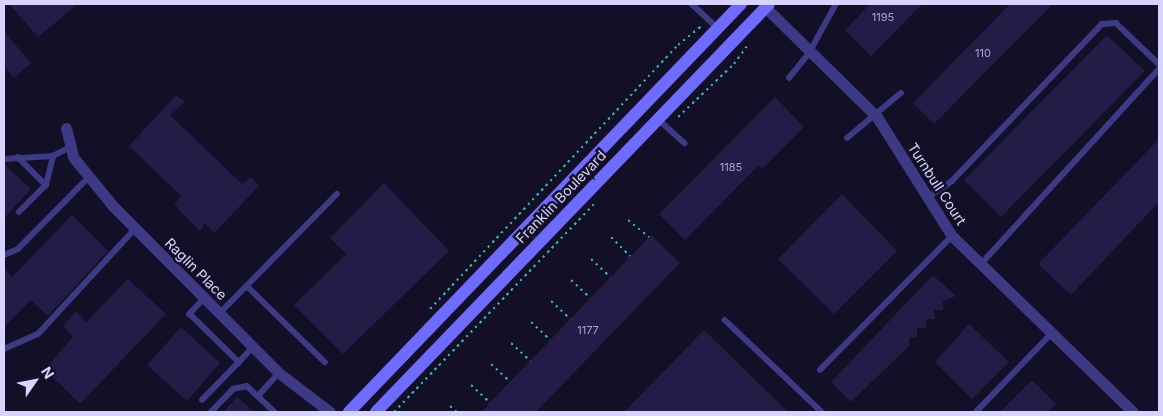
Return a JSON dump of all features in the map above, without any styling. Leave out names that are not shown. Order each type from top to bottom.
[{"type":"main road","name":"Franklin Boulevard","points":[[349,412],[742,4]]},
{"type":"main road","name":"Franklin Boulevard","points":[[376,412],[662,124],[767,6]]},
{"type":"street","name":"Turnbull Court","points":[[767,6],[809,53],[877,117],[952,236],[1133,412]]},
{"type":"street","name":"Raglin Place","points":[[66,128],[71,147],[89,177],[135,229],[252,347],[280,373],[330,412]]},
{"type":"lane","points":[[692,4],[718,28]]},
{"type":"lane","points":[[789,78],[809,53],[836,4]]},
{"type":"lane","points":[[927,198],[952,181],[1106,22],[1116,23],[1159,64]]},
{"type":"lane","points":[[981,264],[1159,70]]},
{"type":"lane","points":[[847,138],[877,117],[901,93]]},
{"type":"lane","points":[[662,124],[685,143]]},
{"type":"lane","points":[[4,159],[53,156],[71,147]]},
{"type":"lane","points":[[19,212],[46,185],[53,156]]},
{"type":"lane","points":[[18,157],[46,185]]},
{"type":"lane","points":[[4,255],[18,249],[89,177]]},
{"type":"lane","points":[[219,314],[337,194]]},
{"type":"lane","points":[[4,349],[38,334],[135,229]]},
{"type":"lane","points":[[820,370],[952,236]]},
{"type":"lane","points":[[247,286],[326,362]]},
{"type":"lane","points":[[204,299],[190,314],[239,362]]},
{"type":"lane","points":[[725,320],[822,412]]},
{"type":"lane","points":[[976,412],[1052,333]]},
{"type":"lane","points":[[202,400],[252,347]]},
{"type":"lane","points":[[258,396],[280,373]]},
{"type":"lane","points":[[211,412],[233,390],[247,386],[275,412]]},
{"type":"path","points":[[423,317],[678,45],[709,19]]},
{"type":"path","points":[[662,124],[734,64],[754,36]]},
{"type":"path","points":[[394,412],[600,198]]},
{"type":"path","points":[[628,220],[649,237]]},
{"type":"path","points":[[611,238],[630,256]]},
{"type":"path","points":[[591,259],[610,277]]},
{"type":"path","points":[[571,280],[590,298]]},
{"type":"path","points":[[551,301],[570,319]]},
{"type":"path","points":[[531,322],[550,340]]},
{"type":"path","points":[[511,343],[530,361]]},
{"type":"path","points":[[491,364],[510,382]]},
{"type":"path","points":[[470,385],[490,403]]},
{"type":"path","points":[[450,406],[457,412]]},
{"type":"building","points":[[9,4],[78,4],[38,37]]},
{"type":"building","points":[[870,4],[922,4],[871,56],[845,30]]},
{"type":"building","points":[[1010,4],[1053,4],[934,124],[913,103]]},
{"type":"building","points":[[4,31],[31,63],[14,78],[4,65]]},
{"type":"building","points":[[1107,35],[1145,71],[1001,217],[964,180]]},
{"type":"building","points":[[176,95],[185,102],[170,115],[242,184],[251,177],[259,186],[214,233],[205,223],[200,231],[174,205],[181,196],[129,146]]},
{"type":"building","points":[[775,97],[804,127],[762,169],[759,165],[685,240],[659,214]]},
{"type":"building","points":[[1159,139],[1159,202],[1071,295],[1038,264]]},
{"type":"building","points":[[4,164],[31,189],[4,218]]},
{"type":"building","points":[[384,183],[449,251],[343,354],[294,305],[346,254],[330,238]]},
{"type":"building","points":[[842,194],[897,251],[834,314],[778,259]]},
{"type":"building","points":[[72,215],[108,251],[48,316],[31,300],[4,327],[4,268],[12,277]]},
{"type":"building","points":[[651,235],[680,263],[536,412],[481,412]]},
{"type":"building","points":[[933,275],[956,296],[943,301],[943,310],[934,310],[935,319],[926,319],[926,328],[917,328],[917,337],[909,337],[909,346],[851,402],[831,382]]},
{"type":"building","points":[[128,279],[166,314],[80,404],[45,369],[73,337],[63,326],[76,311],[86,322]]},
{"type":"building","points":[[969,324],[1009,362],[972,399],[935,362]]},
{"type":"building","points":[[181,327],[220,363],[187,401],[147,365]]},
{"type":"building","points":[[704,330],[788,412],[624,412]]},
{"type":"building","points":[[1032,380],[1056,404],[1048,412],[1000,412]]},
{"type":"building","points":[[237,397],[254,412],[223,412]]}]
